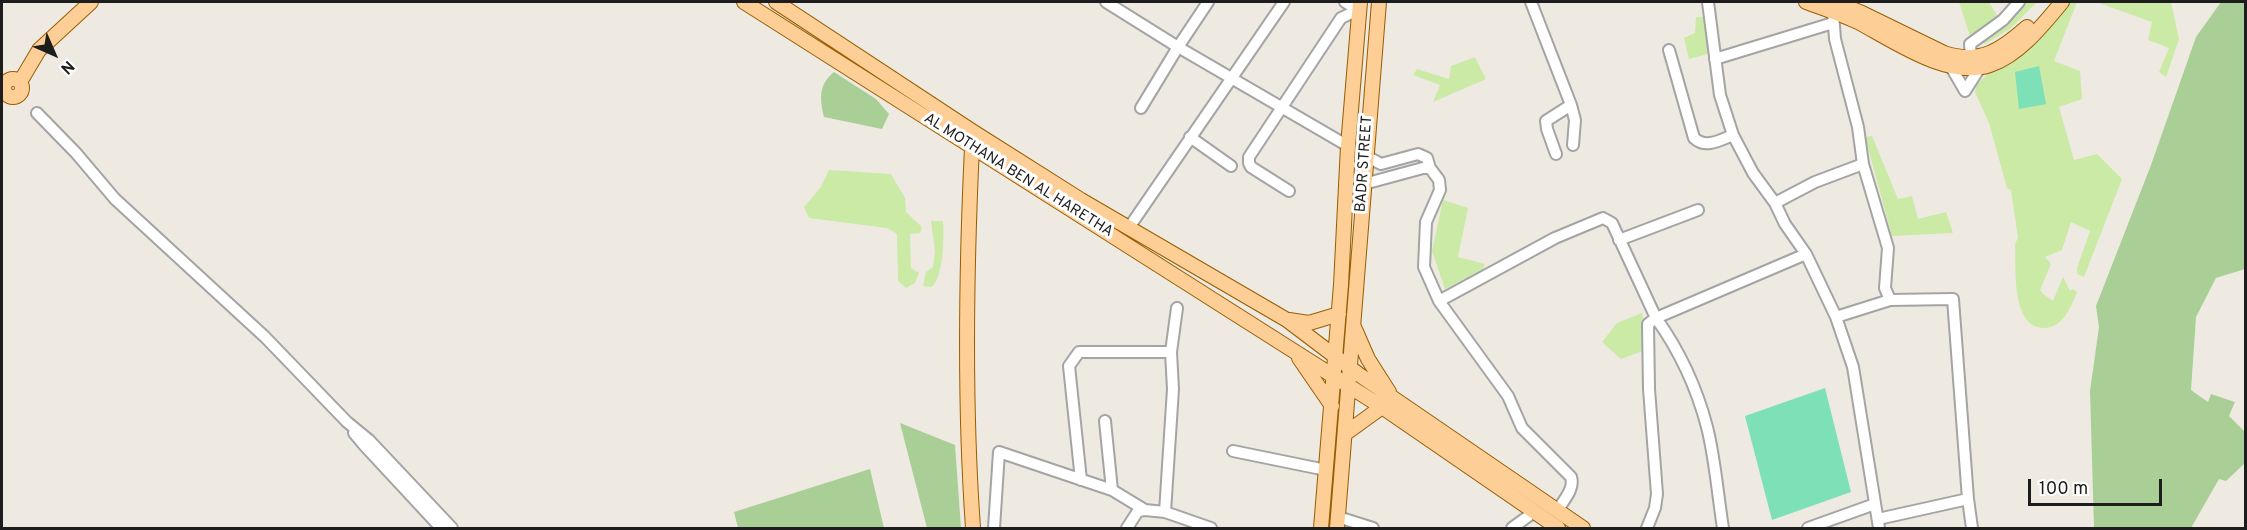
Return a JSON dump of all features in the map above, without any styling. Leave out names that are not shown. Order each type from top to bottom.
[{"type":"main road","points":[[7,84],[39,50],[91,2]]},
{"type":"main road","name":"AL MOTHANA BEN AL HARETHA","points":[[744,2],[1334,376],[1388,403]]},
{"type":"main road","name":"AL MOTHANA BEN AL HARETHA","points":[[776,2],[975,134],[1128,229],[1287,320],[1336,355],[1388,403]]},
{"type":"main road","name":"BADR STREET","points":[[1337,523],[1346,433],[1347,384],[1354,327],[1378,2]]},
{"type":"main road","points":[[1806,2],[1834,12],[1860,12],[1940,64],[1976,61],[1989,66],[2009,55],[2037,30],[2062,2]]},
{"type":"main road","points":[[1976,61],[2010,42],[2051,2]]},
{"type":"main road","name":"BADR STREET","points":[[1321,528],[1339,314],[1348,146],[1359,6]]},
{"type":"main road","points":[[972,147],[967,259],[967,445],[973,528]]},
{"type":"main road","points":[[1341,285],[1356,288]]},
{"type":"main road","points":[[1287,320],[1318,322],[1339,314]]},
{"type":"main road","points":[[1354,327],[1388,403],[1558,528]]},
{"type":"main road","points":[[1293,349],[1332,406]]},
{"type":"main road","points":[[1388,403],[1583,528]]},
{"type":"main road","points":[[1346,433],[1388,403]]},
{"type":"street","points":[[1106,2],[1231,79],[1348,146]]},
{"type":"street","points":[[1141,108],[1208,2]]},
{"type":"street","points":[[1128,229],[1284,2]]},
{"type":"street","points":[[1345,2],[1359,6]]},
{"type":"street","points":[[1531,2],[1571,105],[1575,120],[1573,145]]},
{"type":"street","points":[[1708,2],[1720,95],[1733,135],[1753,173],[1775,203],[1785,224],[1806,254],[1836,317],[1853,367],[1878,524],[1968,499]]},
{"type":"street","points":[[1951,62],[1965,91],[1976,61],[1970,44],[2003,20],[2019,2]]},
{"type":"street","points":[[1289,191],[1251,167],[1249,157],[1341,18],[1359,6]]},
{"type":"street","points":[[1715,58],[1834,12],[1858,127],[1863,165],[1888,248],[1885,288],[1890,300]]},
{"type":"street","points":[[1669,50],[1695,138],[1701,144],[1707,144],[1733,135]]},
{"type":"street","points":[[1556,154],[1546,129],[1546,121],[1571,105]]},
{"type":"street","points":[[37,113],[76,153],[115,200],[265,337],[347,423],[364,446],[441,528]]},
{"type":"street","points":[[1190,137],[1231,165]]},
{"type":"street","points":[[1366,156],[1381,164],[1418,154],[1427,158],[1430,168],[1439,180],[1440,190],[1426,222],[1424,267],[1439,301],[1508,396],[1522,428],[1571,477],[1573,483],[1571,488],[1557,510]]},
{"type":"street","points":[[1775,203],[1815,182],[1863,165]]},
{"type":"street","points":[[1364,184],[1430,168]]},
{"type":"street","points":[[1619,240],[1698,210]]},
{"type":"street","points":[[1439,301],[1555,238],[1603,218],[1612,223],[1656,318],[1673,342],[1683,363],[1707,428],[1723,528]]},
{"type":"street","points":[[1647,528],[1655,508],[1657,494],[1649,389],[1648,324],[1656,318],[1806,254]]},
{"type":"street","points":[[1836,317],[1890,300],[1953,299],[1972,528]]},
{"type":"street","points":[[1166,512],[1173,389],[1171,352],[1177,308]]},
{"type":"street","points":[[1081,480],[1068,378],[1069,366],[1079,352],[1171,352]]},
{"type":"street","points":[[1105,421],[1112,490]]},
{"type":"street","points":[[347,423],[369,440],[452,528]]},
{"type":"street","points":[[1233,451],[1326,470]]},
{"type":"street","points":[[994,528],[999,452],[1112,490],[1145,510]]},
{"type":"street","points":[[1808,528],[1875,504]]},
{"type":"street","points":[[1128,528],[1138,512],[1145,510],[1166,512],[1211,528]]},
{"type":"street","points":[[1512,528],[1534,512]]},
{"type":"street","points":[[1337,523],[1373,528]]},
{"type":"green space","points":[[1959,2],[1989,2],[1998,17],[1995,25],[1971,39]]},
{"type":"green space","points":[[2025,2],[2037,2],[2010,29],[1985,44],[1981,40],[2006,23]]},
{"type":"green space","points":[[2069,2],[2077,2],[2054,61],[2080,71],[2082,99],[2059,107],[2074,160],[2097,154],[2122,179],[2084,277],[2077,274],[2077,268],[2090,231],[2071,222],[2062,250],[2045,257],[2051,264],[2040,290],[2043,294],[2053,301],[2063,277],[2070,291],[2073,289],[2077,292],[2061,321],[2044,328],[2033,325],[2026,318],[2021,307],[2015,267],[2015,244],[2018,238],[2011,190],[2007,188],[1989,123],[1975,92],[1976,85],[1990,72],[2012,59],[2049,25]]},
{"type":"green space","points":[[2096,2],[2171,2],[2179,39],[2166,77],[2159,72],[2169,48],[2148,40],[2152,22]]},
{"type":"green space","points":[[2221,2],[2245,2],[2245,269],[2216,278],[2196,317],[2191,390],[2208,402],[2211,394],[2235,402],[2229,416],[2245,432],[2245,463],[2226,481],[2219,479],[2191,528],[2094,528],[2090,391],[2099,327],[2096,306],[2151,165],[2196,37]]},
{"type":"green space","points":[[1696,17],[1707,17],[1711,53],[1689,59],[1684,38],[1695,33]]},
{"type":"green space","points":[[1475,57],[1486,79],[1433,102],[1440,85],[1413,75],[1417,69],[1449,79],[1451,66]]},
{"type":"green space","points":[[2039,66],[2046,104],[2019,109],[2015,72]]},
{"type":"green space","points":[[834,72],[876,99],[889,114],[882,129],[824,117],[823,87]]},
{"type":"green space","points":[[1872,136],[1898,199],[1912,196],[1918,219],[1946,212],[1953,233],[1892,236],[1865,137]]},
{"type":"green space","points":[[829,170],[891,174],[905,198],[906,212],[922,227],[920,233],[910,234],[911,268],[919,273],[915,283],[906,288],[898,281],[897,234],[887,228],[809,218],[804,207],[821,187]]},
{"type":"green space","points":[[1443,200],[1468,208],[1458,257],[1485,264],[1483,269],[1445,289],[1432,251]]},
{"type":"green space","points":[[931,221],[943,221],[941,265],[932,287],[923,286],[926,272],[933,267],[935,251]]},
{"type":"green space","points":[[1642,313],[1648,349],[1621,359],[1602,342],[1617,323]]},
{"type":"green space","points":[[1825,388],[1851,492],[1772,520],[1745,416]]},
{"type":"green space","points":[[900,423],[955,445],[961,528],[927,528]]},
{"type":"green space","points":[[870,469],[884,528],[738,528],[734,512]]}]
